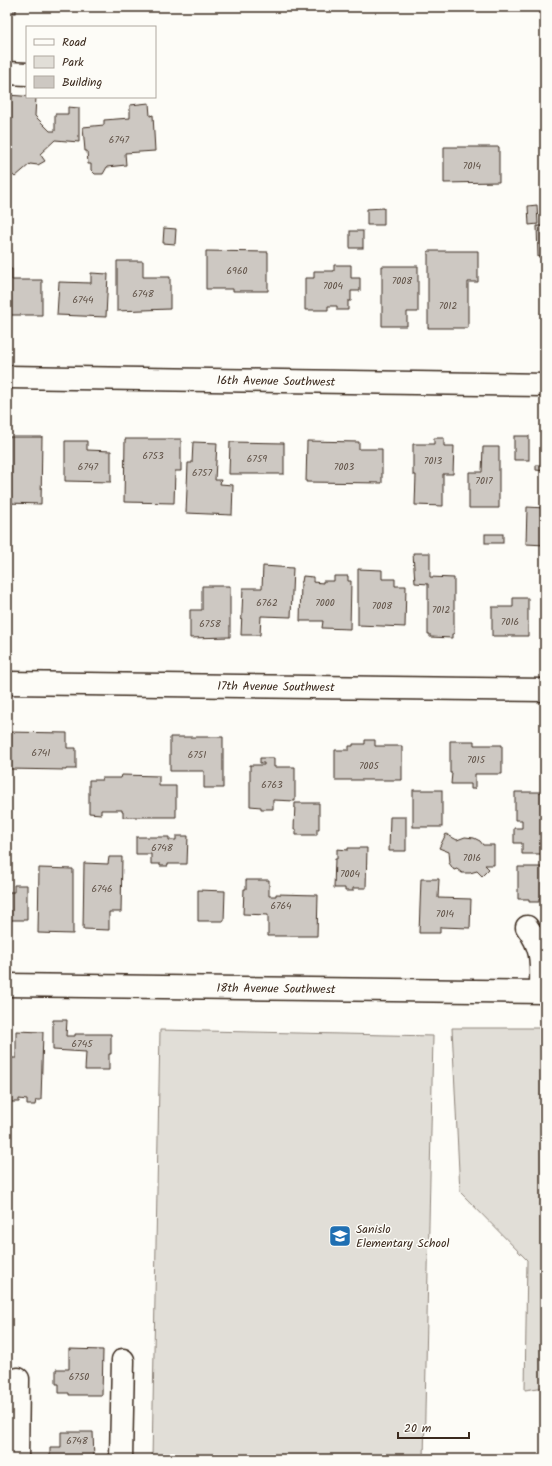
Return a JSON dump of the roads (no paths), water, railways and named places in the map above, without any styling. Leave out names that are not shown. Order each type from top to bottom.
[{"type":"street","points":[[7,73],[26,74]]},
{"type":"street","name":"16th Avenue Southwest","points":[[7,377],[545,386]]},
{"type":"street","name":"17th Avenue Southwest","points":[[7,683],[545,690]]},
{"type":"street","points":[[527,927],[536,939],[539,949],[543,992]]},
{"type":"street","name":"18th Avenue Southwest","points":[[7,985],[543,992]]},
{"type":"street","points":[[121,1459],[123,1360]]},
{"type":"street","points":[[17,1459],[18,1379]]},
{"type":"place","name":"Sanislo Elementary School","points":[[340,1236]]}]
